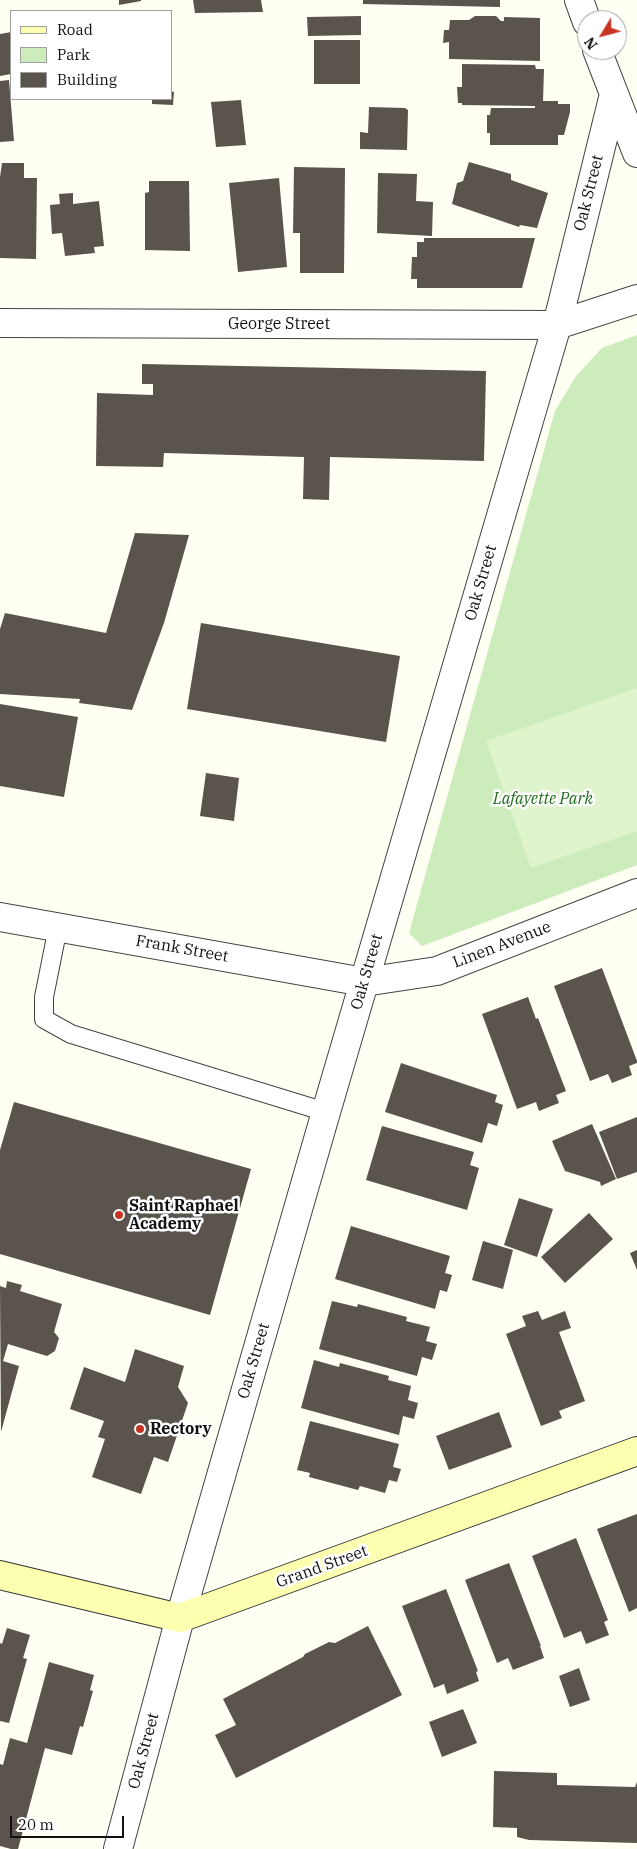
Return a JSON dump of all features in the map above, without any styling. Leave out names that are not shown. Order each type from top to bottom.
[{"type":"street","points":[[601,60],[637,153]]},
{"type":"street","name":"Oak Street","points":[[118,1849],[180,1618],[557,325],[614,94]]},
{"type":"street","name":"George Street","points":[[0,323],[557,325],[637,299]]},
{"type":"street","name":"Linen Avenue","points":[[364,982],[437,971],[637,893]]},
{"type":"street","name":"Frank Street","points":[[0,916],[364,982]]},
{"type":"street","name":"Grand Street","points":[[180,1618],[637,1451]]},
{"type":"street","points":[[0,1574],[180,1618]]},
{"type":"lane","points":[[58,927],[44,997],[44,1019],[71,1034],[326,1112]]},
{"type":"green space","name":"Lafayette Park","points":[[637,335],[637,865],[422,946],[409,933],[555,411],[576,376],[602,348]]},
{"type":"green space","points":[[637,688],[637,831],[531,868],[486,741]]},
{"type":"building","points":[[119,0],[141,0],[141,1],[119,5]]},
{"type":"building","points":[[193,0],[261,0],[263,12],[195,13]]},
{"type":"building","points":[[363,0],[500,0],[500,7],[363,4]]},
{"type":"building","points":[[361,16],[361,35],[308,36],[307,17]]},
{"type":"building","points":[[475,16],[496,16],[501,21],[504,21],[504,17],[540,18],[540,61],[449,59],[449,42],[443,43],[444,30],[449,30],[450,20],[469,20]]},
{"type":"building","points":[[10,32],[10,74],[0,76],[0,34]]},
{"type":"building","points":[[314,40],[360,40],[360,84],[314,84]]},
{"type":"building","points":[[462,64],[535,65],[536,69],[544,69],[543,101],[558,101],[558,104],[570,104],[570,112],[564,135],[558,135],[558,145],[490,145],[490,133],[487,133],[487,115],[490,115],[491,108],[535,108],[535,106],[462,105],[462,103],[458,103],[457,87],[462,87]]},
{"type":"building","points":[[9,80],[14,141],[0,142],[0,81]]},
{"type":"building","points":[[172,91],[174,92],[173,105],[152,104],[152,100],[172,100]]},
{"type":"building","points":[[241,100],[246,145],[216,147],[211,102]]},
{"type":"building","points":[[369,107],[405,108],[408,110],[407,150],[360,149],[360,132],[368,133]]},
{"type":"building","points":[[469,162],[511,174],[511,180],[548,193],[537,228],[520,225],[519,227],[452,204],[457,183],[463,181]]},
{"type":"building","points":[[2,163],[24,163],[24,178],[37,178],[36,259],[0,258],[0,177]]},
{"type":"building","points":[[294,167],[345,168],[344,273],[300,273],[300,233],[293,233]]},
{"type":"building","points":[[378,173],[417,174],[416,201],[433,202],[432,236],[377,233]]},
{"type":"building","points":[[279,178],[287,267],[238,272],[229,183]]},
{"type":"building","points":[[149,181],[189,181],[190,251],[145,250],[145,193],[149,192]]},
{"type":"building","points":[[73,193],[73,204],[99,201],[104,246],[94,247],[95,253],[65,256],[62,233],[52,234],[50,205],[60,204],[59,194]]},
{"type":"building","points":[[424,238],[535,238],[522,288],[417,288],[417,279],[411,279],[412,257],[417,257],[417,242],[424,242]]},
{"type":"building","points":[[142,364],[486,371],[484,461],[330,457],[329,500],[303,499],[304,457],[164,453],[163,467],[96,466],[97,393],[153,395],[153,384],[142,384]]},
{"type":"building","points":[[135,533],[189,535],[164,623],[132,710],[79,703],[80,699],[0,694],[0,629],[5,613],[106,633]]},
{"type":"building","points":[[201,623],[400,656],[386,742],[187,709]]},
{"type":"building","points":[[0,704],[78,717],[64,797],[0,786]]},
{"type":"building","points":[[206,773],[239,778],[234,821],[200,816]]},
{"type":"building","points":[[602,968],[637,1061],[637,1063],[629,1066],[632,1075],[612,1083],[608,1074],[590,1081],[554,986]]},
{"type":"building","points":[[528,997],[566,1091],[556,1095],[559,1103],[539,1111],[536,1102],[517,1109],[482,1014]]},
{"type":"building","points":[[401,1063],[497,1095],[495,1102],[503,1105],[497,1126],[488,1123],[482,1143],[385,1112]]},
{"type":"building","name":"Saint Raphael Academy","points":[[14,1102],[251,1169],[210,1315],[0,1254],[0,1150]]},
{"type":"building","points":[[637,1117],[637,1172],[617,1179],[599,1132]]},
{"type":"building","points":[[592,1124],[616,1179],[601,1186],[600,1182],[565,1171],[552,1141]]},
{"type":"building","points":[[382,1126],[474,1152],[470,1165],[479,1168],[467,1210],[366,1180]]},
{"type":"building","points":[[519,1198],[553,1209],[537,1257],[504,1245]]},
{"type":"building","points":[[589,1213],[613,1239],[565,1283],[541,1257]]},
{"type":"building","points":[[351,1226],[450,1256],[445,1273],[452,1275],[447,1292],[440,1290],[435,1309],[335,1279]]},
{"type":"building","points":[[483,1241],[513,1250],[503,1289],[472,1280]]},
{"type":"building","points":[[637,1250],[637,1270],[630,1253]]},
{"type":"building","points":[[7,1281],[22,1285],[20,1291],[62,1304],[54,1332],[59,1338],[55,1351],[47,1356],[8,1344],[3,1361],[19,1366],[1,1432],[0,1286],[6,1288]]},
{"type":"building","points":[[332,1301],[357,1307],[358,1304],[407,1317],[406,1321],[430,1327],[426,1341],[437,1344],[432,1360],[422,1357],[417,1376],[319,1349]]},
{"type":"building","points":[[538,1311],[542,1320],[565,1311],[571,1328],[559,1332],[585,1401],[559,1411],[562,1418],[541,1426],[506,1334],[526,1326],[522,1316]]},
{"type":"building","name":"Rectory","points":[[135,1349],[184,1366],[178,1387],[188,1403],[168,1462],[154,1457],[141,1494],[92,1477],[105,1439],[98,1437],[104,1421],[70,1409],[84,1367],[125,1382]]},
{"type":"building","points":[[314,1360],[339,1367],[340,1363],[389,1376],[388,1380],[411,1386],[408,1400],[418,1403],[414,1419],[403,1416],[399,1435],[301,1408]]},
{"type":"building","points":[[499,1412],[512,1447],[449,1470],[436,1436]]},
{"type":"building","points":[[310,1421],[399,1444],[393,1467],[401,1469],[397,1482],[389,1480],[385,1493],[360,1486],[358,1490],[309,1477],[310,1473],[297,1470]]},
{"type":"building","points":[[637,1514],[637,1608],[629,1612],[597,1529]]},
{"type":"building","points":[[576,1538],[608,1620],[604,1622],[609,1635],[586,1644],[581,1631],[564,1638],[532,1556]]},
{"type":"building","points":[[509,1563],[544,1658],[513,1670],[508,1658],[497,1663],[465,1580]]},
{"type":"building","points":[[446,1589],[478,1671],[476,1672],[479,1681],[447,1694],[444,1684],[434,1688],[402,1606]]},
{"type":"building","points":[[368,1626],[402,1695],[236,1778],[215,1735],[236,1725],[223,1699],[303,1657],[305,1654],[329,1642],[335,1643]]},
{"type":"building","points":[[7,1628],[30,1635],[23,1658],[27,1659],[9,1723],[0,1721],[0,1643],[2,1644]]},
{"type":"building","points":[[49,1662],[94,1675],[90,1690],[93,1691],[83,1727],[80,1726],[72,1755],[45,1748],[18,1849],[11,1849],[0,1846],[0,1764],[3,1765],[10,1738],[27,1743]]},
{"type":"building","points":[[579,1668],[590,1700],[570,1707],[559,1676]]},
{"type":"building","points":[[463,1709],[477,1743],[442,1757],[429,1722]]},
{"type":"building","points":[[494,1771],[557,1773],[557,1785],[635,1787],[637,1782],[637,1843],[529,1840],[517,1837],[517,1828],[493,1827]]},
{"type":"place","name":"Saint Raphael Academy","points":[[119,1215]]},
{"type":"place","name":"Rectory","points":[[140,1429]]}]
